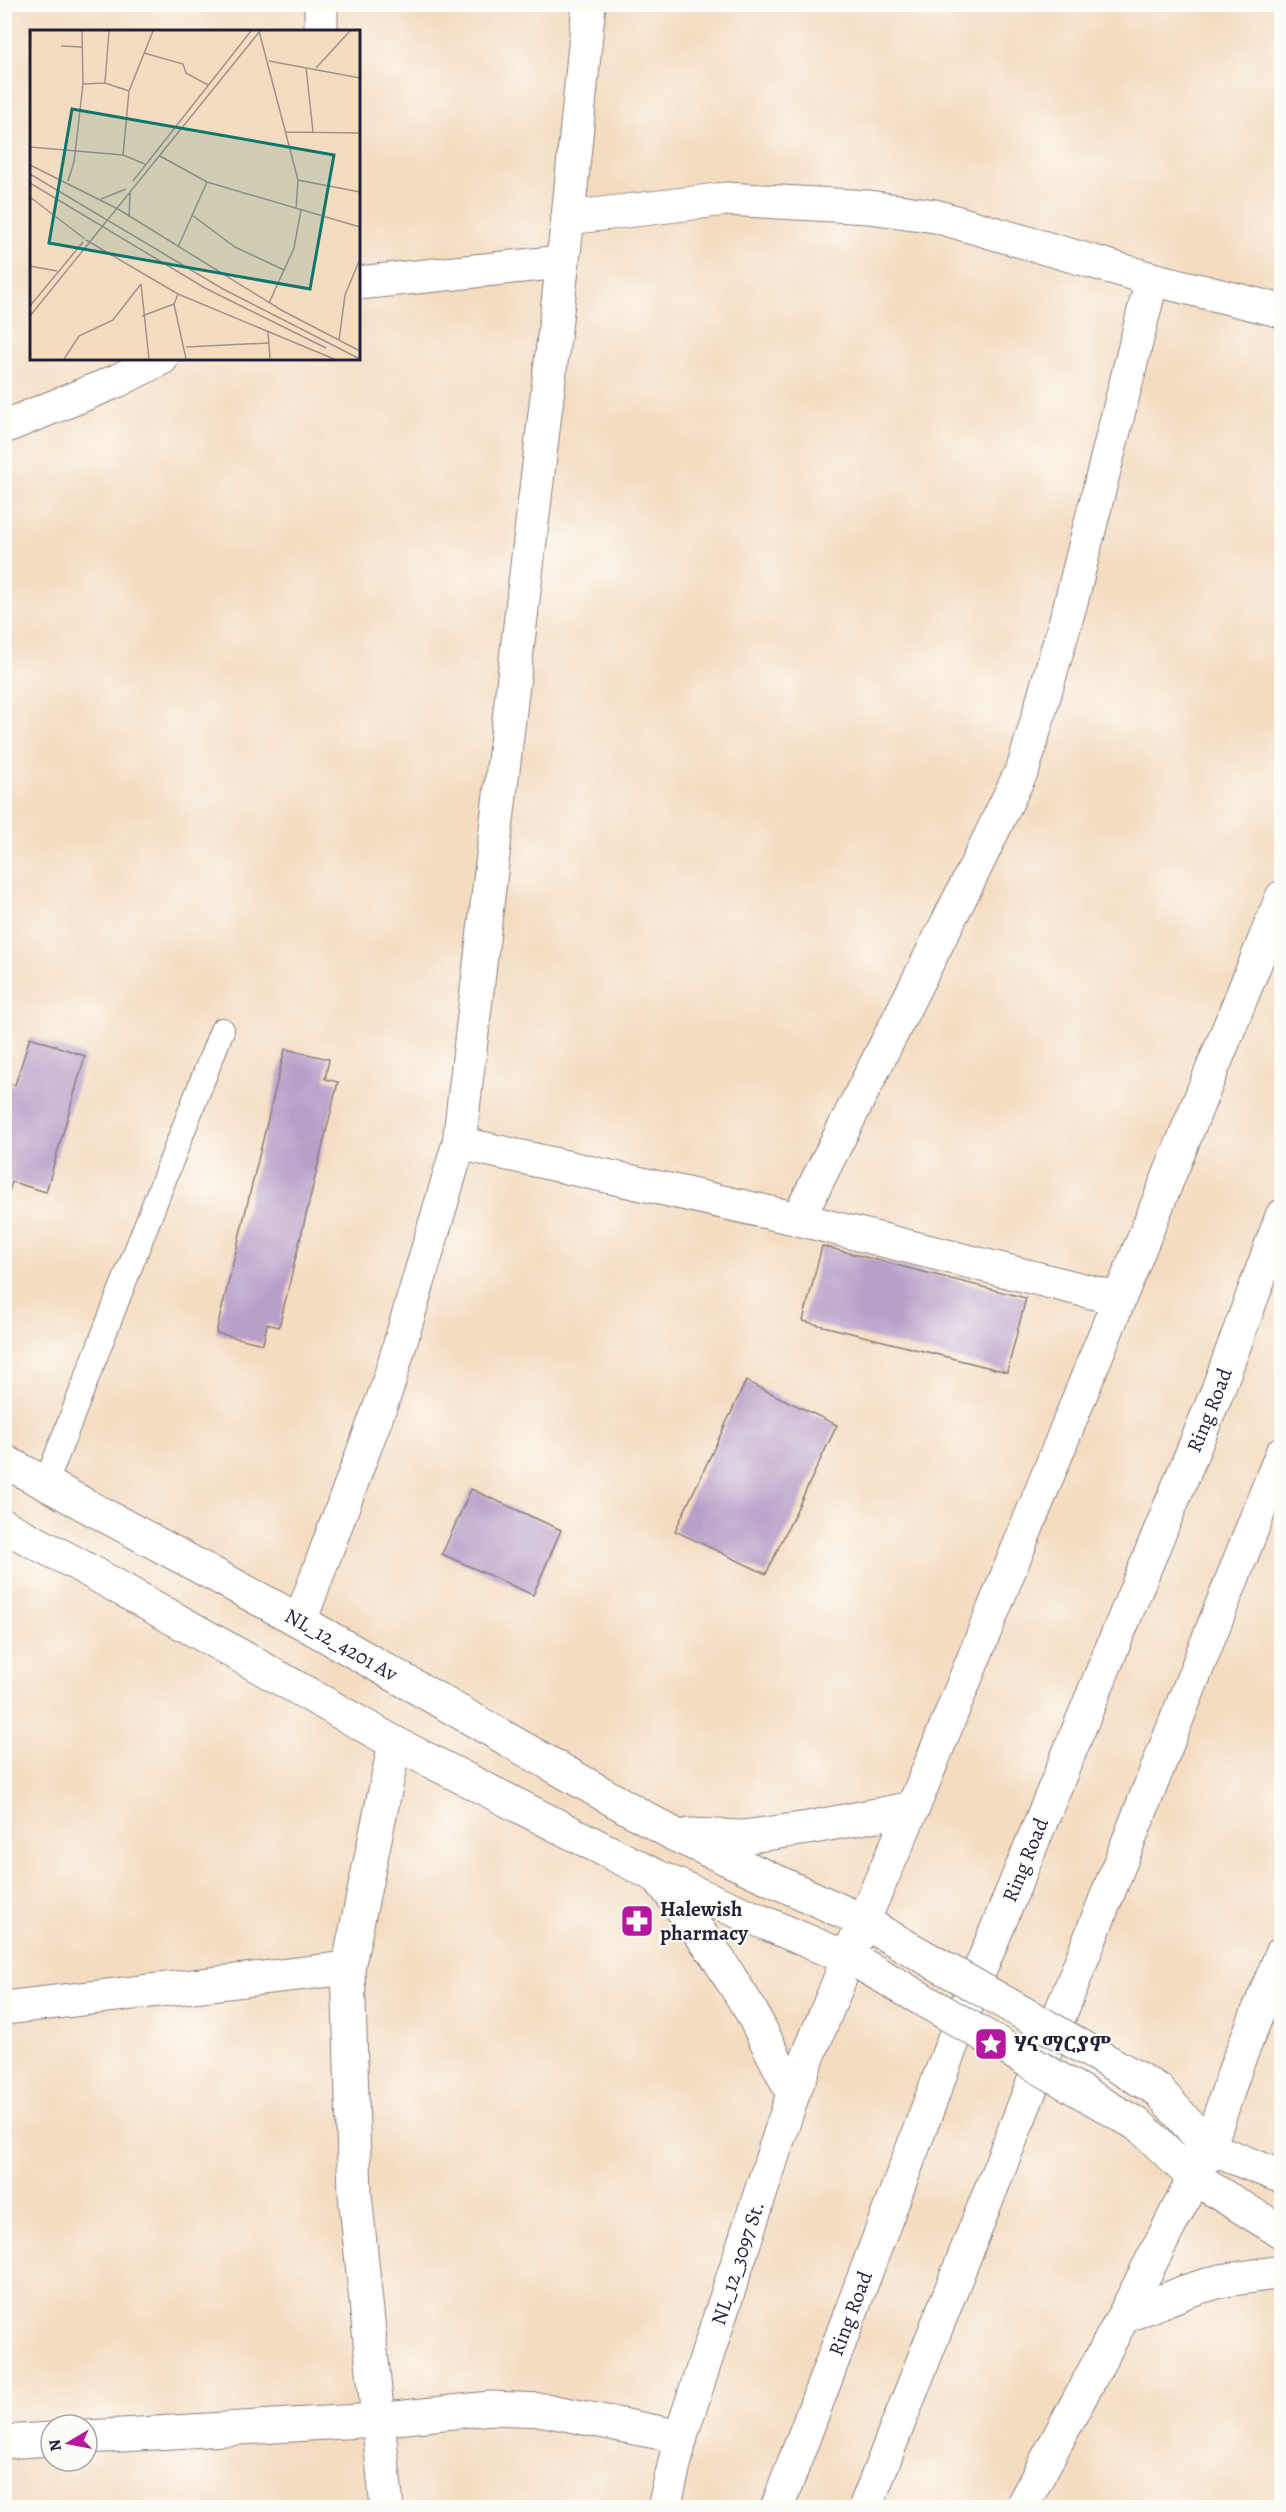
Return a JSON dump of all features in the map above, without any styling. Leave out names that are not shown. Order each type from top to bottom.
[{"type":"main road","points":[[321,4],[321,30]]},
{"type":"main road","points":[[300,1621],[387,1388],[459,1143],[568,218],[589,4]]},
{"type":"main road","points":[[568,218],[726,199],[869,207],[935,216],[1152,279],[1281,311]]},
{"type":"main road","points":[[360,283],[562,262]]},
{"type":"main road","points":[[798,1219],[1024,766],[1071,603],[1152,279]]},
{"type":"main road","points":[[4,426],[117,381],[158,360]]},
{"type":"main road","name":"NL_12_3097 St.","points":[[664,2508],[682,2435],[793,2094],[872,1926],[913,1808],[1281,897]]},
{"type":"main road","points":[[459,1143],[798,1219],[1119,1299]]},
{"type":"main road","name":"Ring Road","points":[[777,2508],[978,1975],[1217,1392],[1281,1216]]},
{"type":"main road","points":[[865,2508],[1281,1453]]},
{"type":"main road","name":"NL_12_4201 Av","points":[[4,1461],[300,1621],[675,1835],[872,1926],[1158,2090],[1209,2148]]},
{"type":"main road","points":[[4,1526],[77,1564],[395,1743],[658,1877],[856,1962],[1140,2126],[1194,2178],[1281,2232]]},
{"type":"main road","points":[[387,2508],[355,2194],[348,1968],[395,1743]]},
{"type":"main road","points":[[675,1835],[743,1837],[808,1828],[913,1808]]},
{"type":"main road","points":[[658,1877],[716,1955],[751,2011],[793,2094]]},
{"type":"main road","points":[[1021,2508],[1123,2318],[1209,2148],[1237,2064],[1281,1953]]},
{"type":"main road","points":[[4,2008],[348,1968]]},
{"type":"main road","points":[[1209,2148],[1281,2176]]},
{"type":"main road","points":[[1123,2318],[1187,2291],[1220,2281],[1281,2272]]},
{"type":"main road","points":[[99,2436],[377,2420],[490,2408],[545,2410],[682,2435]]},
{"type":"main road","points":[[4,2442],[39,2440]]},
{"type":"lane","points":[[46,1483],[222,1029]]},
{"type":"building","points":[[30,1037],[85,1056],[46,1192],[12,1182],[5,1203],[4,1082],[15,1085]]},
{"type":"building","points":[[285,1049],[329,1059],[325,1079],[338,1082],[279,1327],[267,1324],[263,1344],[216,1333]]},
{"type":"building","points":[[822,1246],[1026,1298],[1007,1372],[803,1321]]},
{"type":"building","points":[[746,1381],[837,1425],[766,1574],[675,1531]]},
{"type":"building","points":[[471,1489],[561,1530],[533,1595],[442,1554]]},
{"type":"place","name":"Halewish pharmacy","points":[[637,1921]]},
{"type":"place","name":"ሃና ማርያም","points":[[991,2044]]}]
